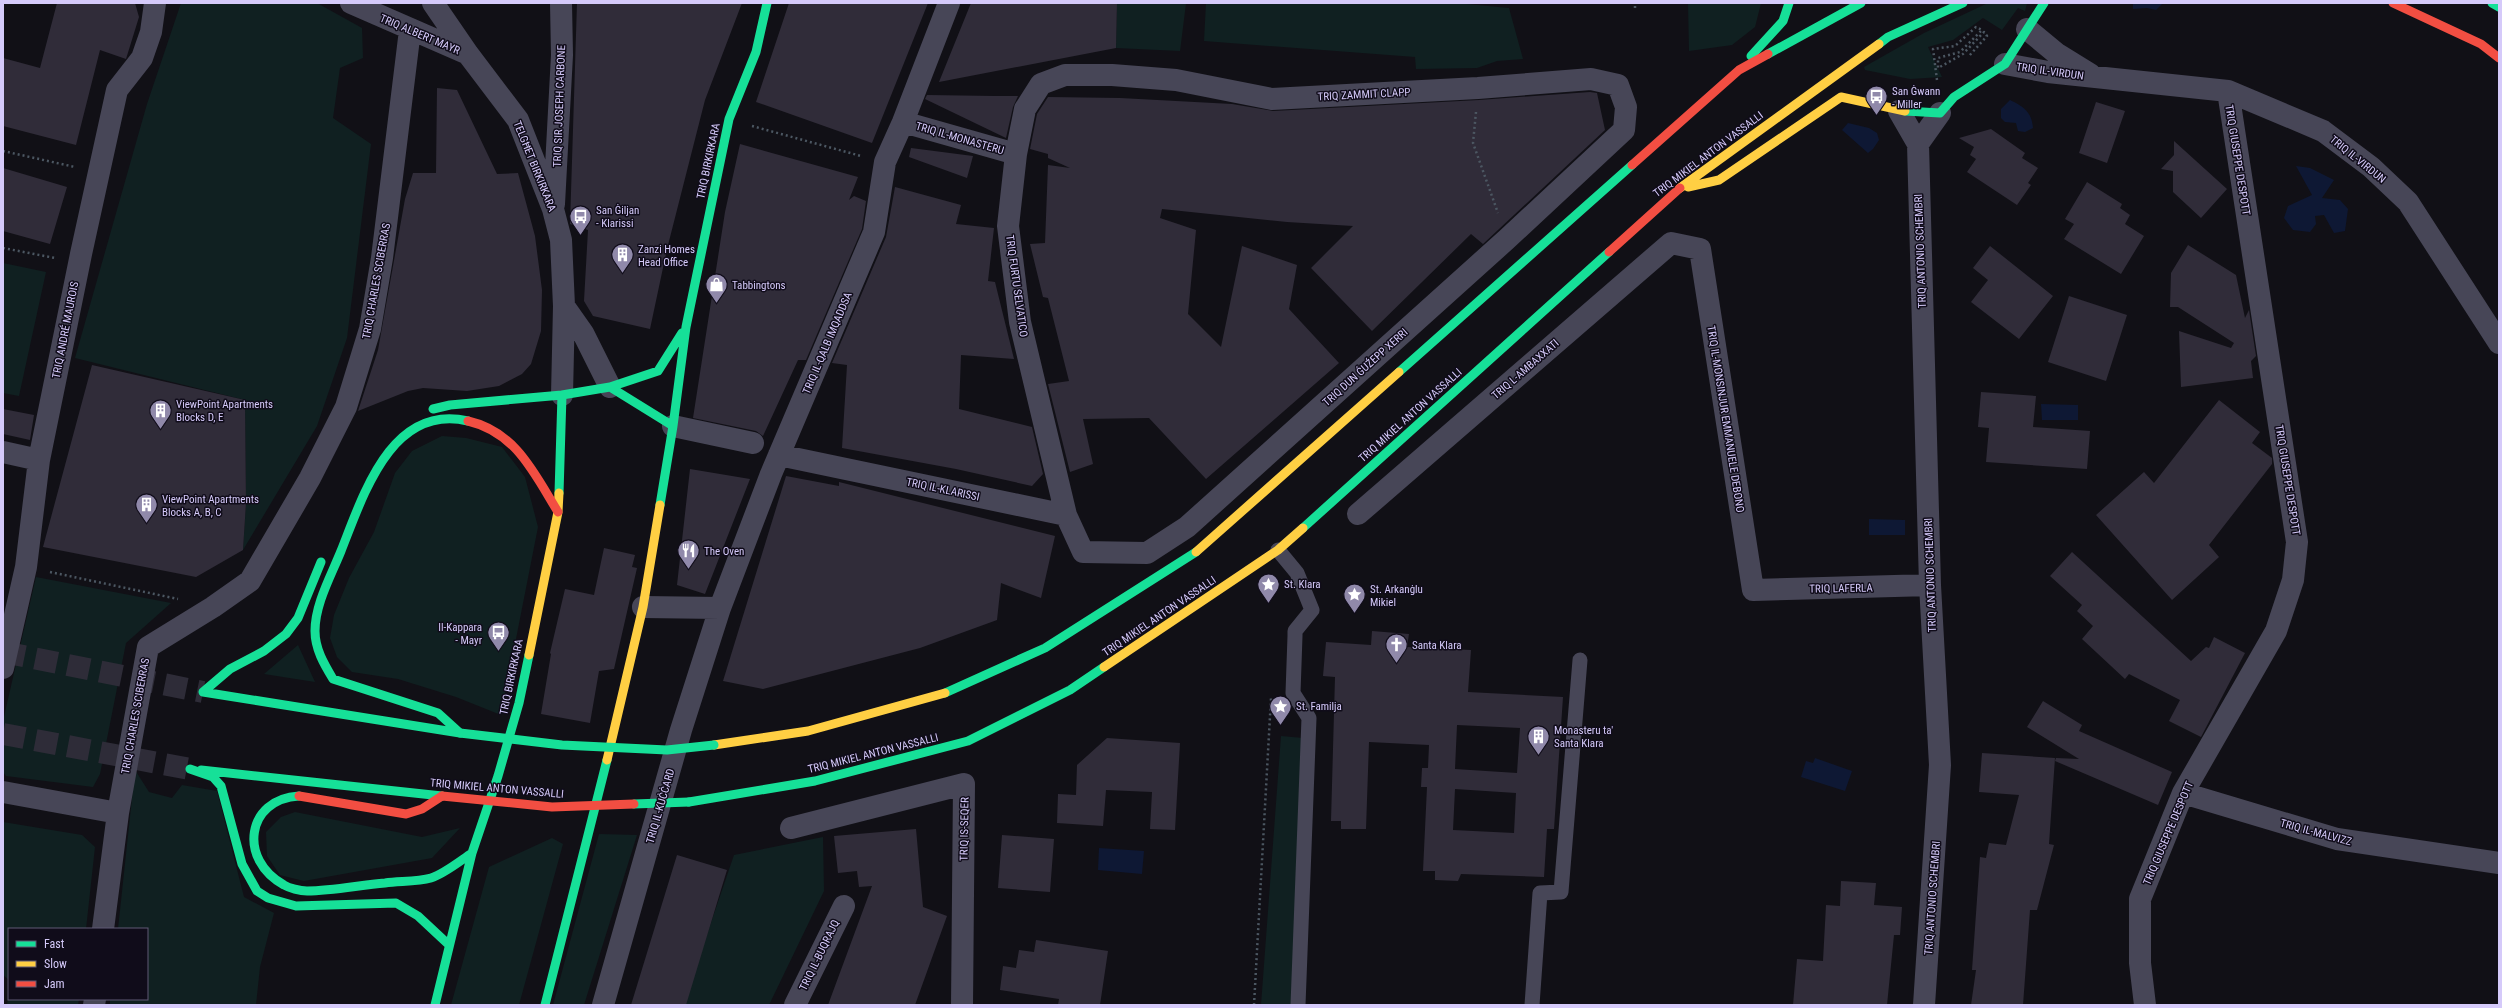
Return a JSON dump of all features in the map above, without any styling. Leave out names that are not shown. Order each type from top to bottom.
[{"type":"main road","name":"TRIQ BIRKIRKARA","points":[[544,1005],[586,847],[643,607],[686,327],[729,119],[756,52],[767,3]]},
{"type":"main road","points":[[324,554],[298,618],[286,634],[264,651],[230,669],[203,692],[460,733],[562,744],[667,750],[714,745],[808,731],[945,693],[1045,648],[1136,592],[1202,548],[1739,70],[1783,21],[1789,3]]},
{"type":"main road","points":[[1739,70],[1861,3]]},
{"type":"main road","name":"TRIQ MIKIEL ANTON VASSALLI","points":[[448,944],[418,916],[395,903],[299,907],[272,899],[258,891],[245,874],[234,844],[223,789],[216,779],[190,769],[552,807],[689,802],[814,781],[968,741],[1070,690],[1278,550],[1677,190],[1888,37],[1962,3]]},
{"type":"main road","points":[[1677,190],[1719,180],[1841,97],[1899,111],[1940,113],[1954,97],[2005,64],[2044,3]]},
{"type":"main road","points":[[2393,3],[2481,44],[2499,58]]},
{"type":"main road","points":[[2492,3],[2499,7]]},
{"type":"main road","name":"TRIQ BIRKIRKARA","points":[[434,1005],[448,944],[472,853],[498,776],[519,703],[558,512],[562,396],[610,386],[658,371],[686,327]]},
{"type":"main road","points":[[610,386],[672,426]]},
{"type":"main road","points":[[423,411],[450,405],[562,396]]},
{"type":"main road","points":[[460,733],[438,713],[333,680],[317,651],[314,629],[318,611],[374,471],[401,437],[419,425],[433,420],[452,418],[473,422],[502,434],[516,448],[558,512]]},
{"type":"main road","points":[[442,796],[422,809],[406,814],[293,796],[269,808],[258,822],[254,835],[254,852],[261,868],[272,880],[287,889],[306,891],[431,878],[472,853]]},
{"type":"street","name":"TRIQ ANDRÉ MAUROIS","points":[[3,668],[26,567],[39,460],[79,263],[117,90],[142,58],[151,32],[155,3]]},
{"type":"street","name":"TRIQ ALBERT MAYR","points":[[351,3],[468,54]]},
{"type":"street","name":"TELGĦET BIRKIRKARA","points":[[433,3],[468,54],[518,120],[553,209],[561,240],[564,306],[562,396]]},
{"type":"street","name":"TRIQ SIR JOSEPH CARBONE","points":[[553,209],[562,55],[560,3]]},
{"type":"street","name":"TRIQ IL-QALB IMQADDSA","points":[[720,608],[779,455],[874,232],[884,162],[903,122],[949,3]]},
{"type":"street","name":"TRIQ IL-VIRDUN","points":[[2027,29],[2056,53],[2095,76]]},
{"type":"street","name":"TRIQ CHARLES SCIBERRAS","points":[[104,928],[118,813],[148,647],[213,607],[250,581],[310,478],[346,407],[370,329],[382,258],[410,30]]},
{"type":"street","name":"TRIQ IL-VIRDUN","points":[[2005,64],[2048,72],[2228,91],[2323,131],[2371,168],[2408,202],[2499,343]]},
{"type":"street","name":"TRIQ ZAMMIT CLAPP","points":[[1065,75],[1112,75],[1176,80],[1272,99],[1478,88],[1591,79],[1618,85],[1626,107],[1624,130]]},
{"type":"street","name":"TRIQ FURTU SELVATICO","points":[[1065,75],[1041,84],[1025,109],[1016,154],[1008,226],[1020,322],[1066,514]]},
{"type":"street","name":"TRIQ GIUSEPPE DESPOTT","points":[[2145,1005],[2140,963],[2140,900],[2183,794],[2276,631],[2292,580],[2297,542],[2228,91]]},
{"type":"street","name":"TRIQ ANTONIO SCHEMBRI","points":[[1899,111],[1918,144],[1930,586],[1940,765],[1924,1005]]},
{"type":"street","points":[[1918,144],[1940,113]]},
{"type":"street","name":"TRIQ IL-MONASTERU","points":[[903,122],[1016,154]]},
{"type":"street","name":"TRIQ DUN ǴUŹEPP XERRI","points":[[1066,514],[1084,552],[1147,553],[1187,527],[1507,239],[1624,130]]},
{"type":"street","name":"TRIQ L-AMBAXXATI","points":[[1358,514],[1671,243],[1700,249]]},
{"type":"street","name":"TRIQ IL-MONSINJUR EMMANUELE DEBONO","points":[[1700,249],[1753,590]]},
{"type":"street","points":[[564,306],[583,333],[610,386]]},
{"type":"street","points":[[672,426],[753,443]]},
{"type":"street","points":[[3,452],[39,460]]},
{"type":"street","name":"TRIQ IL-KLARISSI","points":[[779,455],[1066,514]]},
{"type":"street","points":[[1187,527],[1202,548]]},
{"type":"street","name":"TRIQ LAFERLA","points":[[1753,590],[1930,586]]},
{"type":"street","points":[[643,607],[720,608]]},
{"type":"street","name":"TRIQ IL-KUĊĊARD","points":[[603,1005],[681,730],[720,608]]},
{"type":"street","name":"TRIQ IS-SEQER","points":[[791,828],[964,784],[962,1005]]},
{"type":"street","points":[[3,792],[118,813]]},
{"type":"street","name":"TRIQ IL-MALVIZZ","points":[[2183,794],[2337,840],[2499,863]]},
{"type":"street","name":"TRIQ IL-BUQRAJQ","points":[[795,1005],[844,906]]},
{"type":"lane","points":[[1278,550],[1297,572],[1312,610],[1295,631],[1294,636],[1293,693],[1309,718],[1298,1005]]},
{"type":"lane","points":[[1532,1005],[1540,893],[1561,892],[1580,660]]},
{"type":"path","points":[[1635,3],[1635,8]]},
{"type":"path","points":[[1937,86],[1933,49],[1955,46],[1976,26],[1982,30],[1960,52],[1938,58],[1938,68],[1963,54],[1984,32],[1987,36],[1967,58]]},
{"type":"path","points":[[1940,74],[1942,79]]},
{"type":"path","points":[[1478,88],[1473,143],[1507,239]]},
{"type":"path","points":[[729,119],[884,162]]},
{"type":"path","points":[[3,151],[100,172]]},
{"type":"path","points":[[3,248],[79,263]]},
{"type":"path","points":[[26,567],[213,607]]},
{"type":"path","points":[[1254,1005],[1272,690]]},
{"type":"shaded area","points":[[181,3],[317,3],[362,28],[363,58],[340,68],[333,118],[371,144],[347,338],[317,426],[243,550],[246,503],[245,400],[75,358],[147,104]]},
{"type":"shaded area","points":[[1117,3],[1186,3],[1180,51],[1116,48]]},
{"type":"shaded area","points":[[1206,3],[1456,3],[1509,8],[1523,59],[1497,61],[1477,68],[1416,69],[1415,57],[1204,41]]},
{"type":"shaded area","points":[[1688,3],[1761,3],[1755,27],[1732,45],[1689,51]]},
{"type":"shaded area","points":[[1988,3],[2027,3],[2025,11],[2018,8],[2002,30],[1983,18],[1953,40],[1928,47],[1942,77],[1910,79],[1865,70],[1864,67],[1924,33]]},
{"type":"shaded area","points":[[3,263],[46,272],[19,396],[3,393]]},
{"type":"shaded area","points":[[442,436],[466,438],[502,447],[525,477],[538,527],[501,715],[456,697],[398,679],[352,672],[337,657],[330,638],[334,615],[349,578],[374,532],[395,473],[412,451]]},
{"type":"shaded area","points":[[36,577],[171,603],[126,643],[100,774],[93,787],[6,776],[3,772],[3,721]]},
{"type":"shaded area","points":[[298,645],[315,682],[264,674]]},
{"type":"shaded area","points":[[1281,736],[1303,738],[1291,1005],[1261,1005]]},
{"type":"shaded area","points":[[135,770],[149,792],[172,798],[182,785],[217,791],[244,897],[274,913],[260,967],[256,1005],[110,1005],[110,1000],[148,1000],[148,928],[118,928]]},
{"type":"shaded area","points":[[295,812],[422,837],[460,828],[432,858],[304,881],[280,875],[267,856],[266,832],[281,817]]},
{"type":"shaded area","points":[[3,822],[82,835],[95,847],[86,928],[8,928],[8,979],[3,975]]},
{"type":"shaded area","points":[[599,834],[637,835],[584,1005],[553,1005]]},
{"type":"shaded area","points":[[823,837],[824,891],[769,1005],[683,1005],[734,855]]},
{"type":"shaded area","points":[[552,838],[563,844],[519,1005],[451,1005],[489,867]]},
{"type":"shaded area","points":[[8,997],[8,1000],[79,1000],[78,1005],[7,1005]]},
{"type":"water","points":[[2133,3],[2163,3],[2156,10],[2147,8],[2133,9]]},
{"type":"water","points":[[2010,100],[2026,110],[2031,118],[2033,128],[2025,132],[2018,131],[2016,123],[2005,122],[2001,118],[2001,109]]},
{"type":"water","points":[[1848,123],[1869,128],[1877,133],[1879,140],[1873,149],[1868,153],[1842,130]]},
{"type":"water","points":[[2296,166],[2310,168],[2334,180],[2322,198],[2340,200],[2348,209],[2345,231],[2334,233],[2324,215],[2315,216],[2316,224],[2310,232],[2293,230],[2284,218],[2288,206],[2312,195]]},
{"type":"water","points":[[2041,404],[2078,405],[2078,420],[2042,420]]},
{"type":"water","points":[[1869,519],[1905,520],[1905,535],[1869,535]]},
{"type":"water","points":[[1815,758],[1852,771],[1845,791],[1801,777],[1806,761],[1813,763]]},
{"type":"water","points":[[1099,848],[1144,851],[1142,874],[1098,870]]},
{"type":"building","points":[[57,3],[135,3],[139,17],[126,59],[100,50],[76,145],[3,126],[3,58],[40,68]]},
{"type":"building","points":[[577,3],[742,3],[705,100],[667,249],[650,329],[593,316],[584,301],[588,230],[570,224]]},
{"type":"building","points":[[789,3],[928,3],[872,143],[756,102]]},
{"type":"building","points":[[971,3],[1117,3],[1116,48],[939,82]]},
{"type":"building","points":[[437,88],[457,90],[497,174],[518,173],[535,236],[542,290],[541,331],[531,364],[522,374],[499,386],[467,391],[423,388],[408,391],[358,411],[378,350],[405,199],[413,173],[436,173]]},
{"type":"building","points":[[1590,92],[1597,93],[1605,130],[1483,244],[1471,234],[1372,331],[1311,268],[1353,226],[1287,222],[1162,209],[1160,218],[1196,230],[1188,314],[1221,347],[1242,246],[1297,265],[1289,309],[1339,363],[1206,479],[1149,418],[1083,419],[1093,464],[1070,472],[1048,384],[1069,381],[1048,298],[1043,297],[1030,244],[1045,243],[1048,165],[1070,168],[1048,158],[1048,154],[1030,149],[1037,114],[1048,97],[1120,98],[1232,104],[1273,111],[1479,100]]},
{"type":"building","points":[[927,95],[1018,96],[1013,107],[1006,138],[925,99]]},
{"type":"building","points":[[2096,102],[2125,111],[2107,163],[2079,153]]},
{"type":"building","points":[[1991,129],[2025,153],[2022,158],[2038,168],[2028,183],[2031,185],[2017,205],[1967,172],[1976,159],[1970,155],[1974,147],[1959,138]]},
{"type":"building","points":[[2174,141],[2227,189],[2201,218],[2173,192],[2173,171],[2161,169],[2174,155]]},
{"type":"building","points":[[740,144],[858,177],[849,200],[854,196],[866,201],[862,229],[806,360],[798,360],[763,436],[756,431],[693,418],[725,212]]},
{"type":"building","points":[[911,148],[973,156],[967,178],[909,157]]},
{"type":"building","points":[[3,168],[67,187],[50,244],[3,231]]},
{"type":"building","points":[[2087,182],[2122,204],[2120,208],[2130,215],[2125,224],[2144,236],[2121,274],[2064,239],[2074,224],[2065,219]]},
{"type":"building","points":[[895,187],[961,205],[956,224],[994,228],[988,281],[995,282],[1014,359],[961,355],[959,409],[1032,427],[1043,474],[1032,486],[956,469],[842,448],[847,365],[832,363],[886,237]]},
{"type":"building","points":[[2188,245],[2236,275],[2245,318],[2249,310],[2256,356],[2251,361],[2253,378],[2181,387],[2179,331],[2231,348],[2234,343],[2178,307],[2170,307],[2171,273]]},
{"type":"building","points":[[1990,246],[2053,296],[2019,339],[1971,302],[1988,280],[1973,268]]},
{"type":"building","points":[[2069,296],[2127,315],[2106,381],[2048,362]]},
{"type":"building","points":[[92,365],[245,400],[246,503],[243,550],[196,577],[43,547]]},
{"type":"building","points":[[1981,392],[2036,396],[2033,427],[2090,431],[2087,469],[1986,462],[1989,428],[1978,427]]},
{"type":"building","points":[[2219,400],[2260,432],[2252,443],[2272,458],[2272,464],[2209,545],[2219,557],[2172,600],[2096,515],[2144,472],[2154,483]]},
{"type":"building","points":[[3,409],[34,415],[30,440],[3,434]]},
{"type":"building","points":[[690,469],[750,479],[705,594],[677,585]]},
{"type":"building","points":[[786,476],[839,486],[839,482],[1055,536],[1041,598],[1001,583],[997,620],[920,648],[763,689],[723,681]]},
{"type":"building","points":[[604,548],[635,555],[632,567],[637,568],[614,669],[599,671],[590,723],[541,714],[550,653],[565,589],[594,595]]},
{"type":"building","points":[[2072,552],[2191,661],[2206,647],[2209,648],[2214,637],[2245,653],[2201,737],[2169,721],[2180,700],[2129,674],[2125,679],[2082,639],[2093,626],[2077,611],[2082,605],[2050,576]]},
{"type":"building","name":"Monasteru ta' Santa Klara","points":[[1372,631],[1409,634],[1407,647],[1471,650],[1468,692],[1563,697],[1554,829],[1547,829],[1544,877],[1461,874],[1458,881],[1435,880],[1435,871],[1423,871],[1427,787],[1421,787],[1422,768],[1428,768],[1429,745],[1369,742],[1366,829],[1341,829],[1341,821],[1331,821],[1335,677],[1323,676],[1326,642],[1371,645]],"holes":[[[1457,725],[1520,728],[1517,773],[1455,769]],[[1455,789],[1516,793],[1514,833],[1453,830]]]},
{"type":"building","points":[[2043,701],[2082,725],[2079,731],[2172,772],[2158,805],[2055,761],[2056,758],[2079,759],[2027,727]]},
{"type":"building","points":[[1107,738],[1180,743],[1175,830],[1150,829],[1152,792],[1106,790],[1103,826],[1057,823],[1058,794],[1076,795],[1077,765]]},
{"type":"building","points":[[1982,753],[2055,758],[2049,844],[2054,845],[2037,910],[2030,910],[2023,1005],[1971,1005],[1976,970],[1972,970],[1980,857],[1986,858],[1989,843],[2006,845],[2019,795],[1979,792]]},
{"type":"building","points":[[916,829],[923,907],[947,916],[915,1005],[828,1005],[872,886],[859,887],[857,871],[838,873],[834,836]]},
{"type":"building","points":[[1002,835],[1054,839],[1050,892],[998,888]]},
{"type":"building","points":[[677,855],[727,870],[686,1005],[631,1005]]},
{"type":"building","points":[[1841,881],[1876,883],[1874,905],[1902,907],[1900,935],[1894,935],[1887,1005],[1793,1005],[1797,959],[1823,961],[1826,905],[1840,906]]},
{"type":"building","points":[[1036,940],[1108,951],[1100,1005],[1058,1005],[1059,999],[1000,990],[1003,966],[1016,968],[1019,950],[1034,952]]},
{"type":"tunnel","points":[[3,652],[203,692]]},
{"type":"tunnel","points":[[3,734],[190,769]]},
{"type":"traffic: fast","points":[[673,426],[686,327],[729,119],[756,52],[767,3]]},
{"type":"traffic: fast","points":[[1751,56],[1783,21],[1789,3]]},
{"type":"traffic: fast","points":[[1768,54],[1861,3]]},
{"type":"traffic: fast","points":[[1879,44],[1888,37],[1963,3]]},
{"type":"traffic: fast","points":[[1905,111],[1940,113],[1954,97],[2005,64],[2044,3]]},
{"type":"traffic: fast","points":[[2492,3],[2499,7]]},
{"type":"traffic: fast","points":[[1399,372],[1632,165]]},
{"type":"traffic: fast","points":[[1303,528],[1609,252]]},
{"type":"traffic: fast","points":[[610,387],[658,371],[682,333]]},
{"type":"traffic: fast","points":[[559,493],[562,395],[610,387],[673,426],[660,505]]},
{"type":"traffic: fast","points":[[433,409],[450,405],[562,395]]},
{"type":"traffic: fast","points":[[460,733],[438,713],[333,679],[318,650],[315,631],[318,611],[324,590],[359,505],[384,459],[400,440],[419,426],[441,419],[468,421]]},
{"type":"traffic: fast","points":[[945,693],[1045,648],[1196,552]]},
{"type":"traffic: fast","points":[[203,692],[230,669],[264,651],[286,634],[298,618],[321,562]]},
{"type":"traffic: fast","points":[[435,1005],[472,853],[498,776],[519,703],[529,655]]},
{"type":"traffic: fast","points":[[689,802],[815,781],[968,741],[1070,690],[1104,667]]},
{"type":"traffic: fast","points":[[203,692],[460,733]]},
{"type":"traffic: fast","points":[[460,733],[562,745],[667,750],[714,745]]},
{"type":"traffic: fast","points":[[545,1005],[607,760]]},
{"type":"traffic: fast","points":[[190,769],[213,777],[221,786],[242,864],[257,891],[268,898],[296,906],[396,903],[418,916],[448,944]]},
{"type":"traffic: fast","points":[[201,770],[442,796]]},
{"type":"traffic: fast","points":[[299,796],[281,800],[268,808],[259,819],[254,832],[255,847],[259,861],[269,874],[284,885],[298,890],[317,891],[431,878],[441,874],[472,853]]},
{"type":"traffic: fast","points":[[634,804],[689,802]]},
{"type":"traffic: slow","points":[[1680,188],[1879,44]]},
{"type":"traffic: slow","points":[[1688,187],[1719,180],[1841,97],[1905,111]]},
{"type":"traffic: slow","points":[[1196,552],[1399,372]]},
{"type":"traffic: slow","points":[[529,655],[558,512],[559,493]]},
{"type":"traffic: slow","points":[[607,760],[643,607],[660,505]]},
{"type":"traffic: slow","points":[[1104,667],[1278,550],[1303,528]]},
{"type":"traffic: slow","points":[[714,745],[808,731],[945,693]]},
{"type":"traffic: jam","points":[[2393,3],[2481,44],[2499,58]]},
{"type":"traffic: jam","points":[[1632,165],[1739,70],[1768,54]]},
{"type":"traffic: jam","points":[[1609,252],[1680,188]]},
{"type":"traffic: jam","points":[[468,421],[485,426],[499,434],[511,444],[532,469],[558,512]]},
{"type":"traffic: jam","points":[[299,796],[406,814],[422,809],[442,796]]},
{"type":"traffic: jam","points":[[442,796],[552,807],[634,804]]},
{"type":"place","name":"San Ġwann - Miller","points":[[1877,116]]},
{"type":"place","name":"San Ġiljan - Klarissi","points":[[580,236]]},
{"type":"place","name":"Zanzi Homes Head Office","points":[[623,274]]},
{"type":"place","name":"Tabbingtons","points":[[716,304]]},
{"type":"place","name":"ViewPoint Apartments Blocks D, E","points":[[160,430]]},
{"type":"place","name":"ViewPoint Apartments Blocks A, B, C","points":[[147,524]]},
{"type":"place","name":"The Oven","points":[[689,570]]},
{"type":"place","name":"St. Klara","points":[[1269,604]]},
{"type":"place","name":"St. Arkanġlu Mikiel","points":[[1354,614]]},
{"type":"place","name":"Il-Kappara - Mayr","points":[[498,652]]},
{"type":"place","name":"Santa Klara","points":[[1397,664]]},
{"type":"place","name":"St. Familja","points":[[1281,726]]},
{"type":"place","name":"Monasteru ta' Santa Klara","points":[[1539,756]]}]
